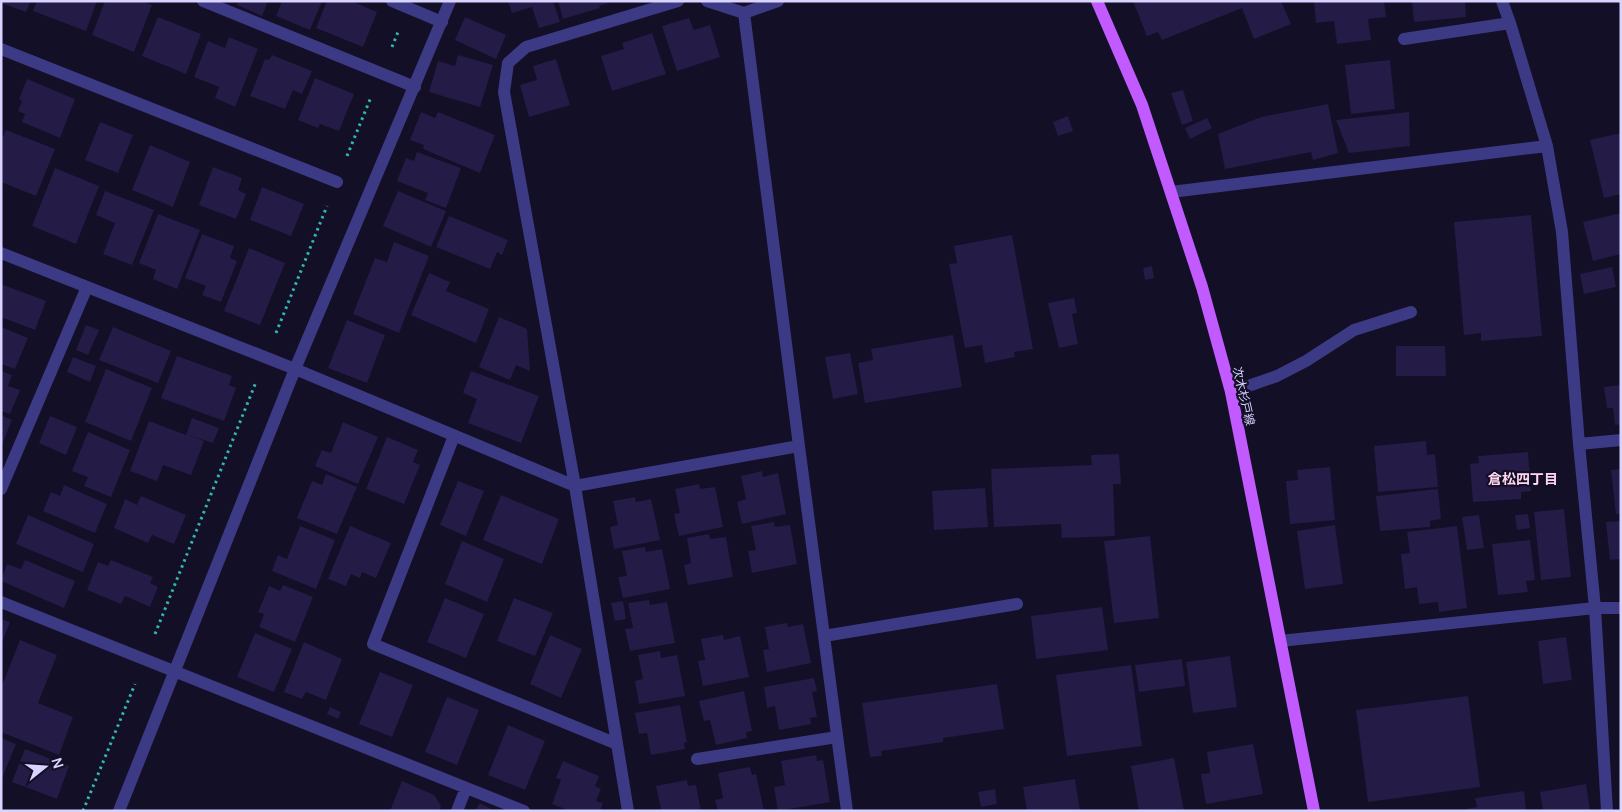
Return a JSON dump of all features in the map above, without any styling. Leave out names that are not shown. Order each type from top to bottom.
[{"type":"main road","name":"次木杉戸線","points":[[1097,1],[1142,105],[1202,287],[1231,392],[1314,811]]},
{"type":"street","points":[[203,1],[415,87]]},
{"type":"street","points":[[392,1],[442,22]]},
{"type":"street","points":[[119,811],[295,369],[450,1]]},
{"type":"street","points":[[628,811],[575,486],[504,92],[508,63],[526,47],[678,1]]},
{"type":"street","points":[[707,1],[744,12],[778,1]]},
{"type":"street","points":[[1502,1],[1547,146],[1562,232],[1594,608],[1607,811]]},
{"type":"street","points":[[744,12],[847,811]]},
{"type":"street","points":[[1404,39],[1510,23]]},
{"type":"street","points":[[1,49],[337,182]]},
{"type":"street","points":[[1171,192],[1547,146]]},
{"type":"street","points":[[1,253],[295,369],[575,486],[799,446]]},
{"type":"street","points":[[1,488],[88,287]]},
{"type":"street","points":[[1231,392],[1277,376],[1306,361],[1354,330],[1410,312]]},
{"type":"street","points":[[454,436],[372,644],[617,744]]},
{"type":"street","points":[[1579,444],[1621,440]]},
{"type":"street","points":[[1,602],[524,811]]},
{"type":"street","points":[[824,636],[1017,604]]},
{"type":"street","points":[[1280,641],[1594,608],[1621,608]]},
{"type":"street","points":[[697,759],[837,737]]},
{"type":"street","points":[[457,811],[466,788]]},
{"type":"path","points":[[84,811],[408,8]]},
{"type":"building","points":[[1,1],[31,1],[26,12],[1,3]]},
{"type":"building","points":[[37,1],[97,1],[86,31],[33,11]]},
{"type":"building","points":[[105,1],[142,1],[152,5],[134,52],[92,35]]},
{"type":"building","points":[[239,1],[268,1],[262,16],[237,5]]},
{"type":"building","points":[[282,1],[322,1],[310,30],[276,16]]},
{"type":"building","points":[[327,1],[351,1],[377,12],[363,47],[316,28]]},
{"type":"building","points":[[508,1],[553,1],[560,22],[539,28],[532,7],[512,13]]},
{"type":"building","points":[[558,1],[608,1],[608,3],[599,6],[600,8],[563,19]]},
{"type":"building","points":[[1133,1],[1281,1],[1291,24],[1254,39],[1242,8],[1162,40],[1158,32],[1147,36]]},
{"type":"building","points":[[1314,1],[1384,1],[1386,17],[1368,19],[1371,40],[1337,44],[1334,21],[1316,23]]},
{"type":"building","points":[[1412,1],[1465,1],[1466,17],[1414,22]]},
{"type":"building","points":[[158,17],[201,34],[186,74],[142,56]]},
{"type":"building","points":[[465,17],[506,35],[496,59],[455,40]]},
{"type":"building","points":[[689,18],[694,30],[710,25],[720,57],[677,71],[662,26]]},
{"type":"building","points":[[652,33],[666,74],[612,91],[601,56],[624,49],[622,43]]},
{"type":"building","points":[[229,37],[258,49],[235,107],[215,98],[219,87],[194,77],[208,41],[225,48]]},
{"type":"building","points":[[272,55],[312,71],[302,94],[293,90],[285,109],[250,96],[265,59],[269,60]]},
{"type":"building","points":[[458,55],[493,65],[480,107],[429,92],[438,61],[455,66]]},
{"type":"building","points":[[556,59],[570,105],[529,117],[520,85],[537,80],[533,66]]},
{"type":"building","points":[[1390,60],[1395,109],[1351,114],[1345,65]]},
{"type":"building","points":[[315,78],[354,94],[339,131],[320,124],[318,128],[298,120]]},
{"type":"building","points":[[27,79],[75,99],[60,138],[22,122],[25,114],[18,111],[22,101],[19,99]]},
{"type":"building","points":[[1183,90],[1193,121],[1182,125],[1171,93]]},
{"type":"building","points":[[1328,104],[1338,153],[1313,160],[1311,152],[1225,169],[1218,134],[1261,117]]},
{"type":"building","points":[[421,112],[435,118],[438,112],[495,135],[480,173],[423,149],[424,145],[410,140]]},
{"type":"building","points":[[1409,112],[1410,146],[1349,153],[1336,120]]},
{"type":"building","points":[[1068,116],[1073,131],[1058,136],[1053,122]]},
{"type":"building","points":[[1207,118],[1212,128],[1190,139],[1185,128]]},
{"type":"building","points":[[100,122],[133,135],[118,173],[85,160]]},
{"type":"building","points":[[6,130],[55,149],[36,196],[1,182],[1,141]]},
{"type":"building","points":[[1621,133],[1621,194],[1604,198],[1590,140]]},
{"type":"building","points":[[150,145],[190,162],[173,207],[132,190]]},
{"type":"building","points":[[417,152],[461,168],[446,208],[425,200],[428,193],[397,181],[406,158],[414,161]]},
{"type":"building","points":[[213,167],[242,178],[238,190],[246,194],[236,219],[199,205]]},
{"type":"building","points":[[55,168],[99,186],[76,244],[32,226]]},
{"type":"building","points":[[262,187],[304,204],[291,236],[250,220]]},
{"type":"building","points":[[105,191],[154,210],[132,265],[103,254],[115,223],[96,215]]},
{"type":"building","points":[[398,191],[446,211],[431,247],[383,226]]},
{"type":"building","points":[[1621,213],[1621,254],[1593,261],[1583,222]]},
{"type":"building","points":[[158,214],[200,230],[177,289],[153,279],[156,270],[139,263]]},
{"type":"building","points":[[1531,215],[1542,336],[1481,341],[1481,333],[1464,335],[1454,222]]},
{"type":"building","points":[[449,216],[508,240],[502,255],[497,252],[490,269],[436,247]]},
{"type":"building","points":[[202,234],[234,246],[230,258],[237,261],[221,302],[202,295],[206,286],[185,278]]},
{"type":"building","points":[[1012,235],[1033,349],[1014,352],[1015,357],[985,363],[982,345],[965,348],[949,264],[957,263],[954,246]]},
{"type":"building","points":[[394,242],[429,256],[399,333],[353,314],[375,258],[387,262]]},
{"type":"building","points":[[249,248],[285,263],[260,325],[224,311]]},
{"type":"building","points":[[1152,266],[1154,278],[1145,280],[1143,268]]},
{"type":"building","points":[[1612,267],[1616,287],[1584,294],[1580,274]]},
{"type":"building","points":[[429,273],[450,282],[446,291],[489,309],[476,343],[411,315]]},
{"type":"building","points":[[1,284],[46,301],[35,330],[1,317]]},
{"type":"building","points":[[1074,298],[1077,313],[1072,314],[1078,344],[1059,348],[1048,303]]},
{"type":"building","points":[[499,317],[527,329],[530,371],[516,365],[510,380],[479,367]]},
{"type":"building","points":[[347,320],[385,335],[367,383],[328,368]]},
{"type":"building","points":[[86,325],[99,330],[88,355],[76,350]]},
{"type":"building","points":[[1,327],[28,338],[15,369],[1,364]]},
{"type":"building","points":[[113,327],[171,351],[158,383],[99,360]]},
{"type":"building","points":[[953,335],[962,387],[865,403],[858,363],[873,360],[871,349]]},
{"type":"building","points":[[1396,346],[1445,346],[1446,376],[1396,376]]},
{"type":"building","points":[[850,353],[858,394],[833,399],[825,357]]},
{"type":"building","points":[[177,356],[232,376],[229,385],[236,388],[224,421],[161,398]]},
{"type":"building","points":[[73,357],[96,366],[90,382],[67,372]]},
{"type":"building","points":[[106,369],[152,388],[131,441],[85,422]]},
{"type":"building","points":[[1,371],[12,375],[8,386],[20,390],[10,414],[1,411]]},
{"type":"building","points":[[471,371],[539,396],[521,443],[468,423],[477,399],[463,393]]},
{"type":"building","points":[[1621,385],[1621,424],[1615,425],[1613,408],[1607,408],[1604,387]]},
{"type":"building","points":[[1,415],[12,420],[1,447]]},
{"type":"building","points":[[50,416],[77,427],[66,455],[39,443]]},
{"type":"building","points":[[192,418],[219,428],[213,443],[188,435],[204,441],[191,475],[163,465],[157,481],[130,471],[149,421],[186,435]]},
{"type":"building","points":[[343,422],[378,437],[358,484],[315,466],[322,450],[331,453]]},
{"type":"building","points":[[88,432],[130,450],[111,497],[84,486],[88,477],[72,471]]},
{"type":"building","points":[[387,437],[418,450],[413,462],[420,465],[404,504],[366,489]]},
{"type":"building","points":[[1426,441],[1427,455],[1435,454],[1438,487],[1378,492],[1374,446]]},
{"type":"building","points":[[1528,452],[1531,491],[1521,492],[1521,499],[1473,502],[1470,464],[1479,463],[1478,456]]},
{"type":"building","points":[[1119,454],[1121,484],[1113,484],[1115,536],[1062,538],[1061,524],[994,527],[991,469],[1092,465],[1091,455]]},
{"type":"building","points":[[1330,467],[1335,520],[1290,524],[1286,481],[1298,480],[1297,470]]},
{"type":"building","points":[[1621,469],[1621,514],[1616,514],[1611,470]]},
{"type":"building","points":[[762,471],[763,477],[778,473],[786,514],[742,524],[737,502],[746,499],[741,476]]},
{"type":"building","points":[[326,474],[357,487],[337,534],[297,518],[312,481],[322,485]]},
{"type":"building","points":[[458,481],[484,491],[466,536],[440,525]]},
{"type":"building","points":[[699,484],[700,489],[715,487],[723,527],[679,536],[674,514],[680,513],[675,489]]},
{"type":"building","points":[[64,485],[107,504],[95,533],[43,511],[51,492],[60,496]]},
{"type":"building","points":[[985,488],[988,527],[934,530],[932,491]]},
{"type":"building","points":[[1438,489],[1441,519],[1430,521],[1430,527],[1380,531],[1376,496]]},
{"type":"building","points":[[501,495],[559,519],[542,564],[483,540]]},
{"type":"building","points":[[141,496],[186,515],[174,544],[152,535],[148,543],[114,528],[125,499],[137,505]]},
{"type":"building","points":[[635,497],[636,502],[651,499],[660,540],[614,549],[610,527],[618,525],[613,501]]},
{"type":"building","points":[[1564,509],[1571,577],[1541,580],[1534,512]]},
{"type":"building","points":[[1528,514],[1530,528],[1517,530],[1515,515]]},
{"type":"building","points":[[28,515],[94,544],[83,572],[16,544]]},
{"type":"building","points":[[1479,515],[1484,548],[1467,550],[1462,517]]},
{"type":"building","points":[[1621,521],[1621,559],[1610,560],[1606,522]]},
{"type":"building","points":[[774,522],[775,527],[790,525],[797,564],[752,573],[748,551],[756,550],[751,526]]},
{"type":"building","points":[[1335,525],[1343,584],[1305,589],[1297,531]]},
{"type":"building","points":[[300,526],[335,540],[316,589],[272,571],[278,555],[287,559]]},
{"type":"building","points":[[350,526],[391,543],[376,578],[362,572],[360,578],[351,574],[346,586],[328,579]]},
{"type":"building","points":[[1457,526],[1467,608],[1439,612],[1438,602],[1419,604],[1417,587],[1405,589],[1401,554],[1410,553],[1407,532]]},
{"type":"building","points":[[709,534],[710,539],[726,537],[733,577],[688,585],[684,565],[691,563],[687,538]]},
{"type":"building","points":[[1150,536],[1159,618],[1114,623],[1104,541]]},
{"type":"building","points":[[1530,540],[1535,580],[1526,581],[1528,592],[1498,595],[1492,544]]},
{"type":"building","points":[[462,541],[504,559],[487,602],[445,584]]},
{"type":"building","points":[[645,547],[646,552],[662,549],[670,589],[623,598],[618,577],[627,576],[622,551]]},
{"type":"building","points":[[25,560],[75,581],[64,608],[1,581],[7,564],[21,569]]},
{"type":"building","points":[[111,560],[153,577],[150,583],[158,587],[150,607],[125,596],[121,604],[87,590],[98,562],[108,566]]},
{"type":"building","points":[[283,585],[313,597],[295,642],[259,627],[264,614],[258,612],[269,586],[280,591]]},
{"type":"building","points":[[445,598],[484,614],[466,658],[427,642]]},
{"type":"building","points":[[514,598],[553,613],[535,656],[497,641]]},
{"type":"building","points":[[649,600],[650,605],[667,602],[675,643],[630,651],[625,629],[633,628],[628,603]]},
{"type":"building","points":[[623,601],[626,619],[615,621],[611,603]]},
{"type":"building","points":[[1102,607],[1108,650],[1036,659],[1031,616]]},
{"type":"building","points":[[1,619],[10,622],[1,645]]},
{"type":"building","points":[[787,623],[788,627],[803,624],[811,663],[767,672],[763,650],[769,649],[765,627]]},
{"type":"building","points":[[255,633],[292,649],[274,692],[237,677]]},
{"type":"building","points":[[550,635],[582,649],[561,698],[530,684]]},
{"type":"building","points":[[723,635],[724,640],[740,636],[749,677],[703,686],[698,661],[705,660],[701,639]]},
{"type":"building","points":[[1566,637],[1572,680],[1543,684],[1538,641]]},
{"type":"building","points":[[20,640],[57,655],[38,703],[73,717],[59,755],[1,732],[1,688]]},
{"type":"building","points":[[304,642],[342,659],[326,700],[306,692],[302,699],[284,692]]},
{"type":"building","points":[[660,651],[661,658],[677,655],[685,696],[639,704],[635,681],[643,679],[638,655]]},
{"type":"building","points":[[1230,656],[1237,707],[1193,713],[1186,662]]},
{"type":"building","points":[[1182,659],[1185,686],[1139,692],[1135,665]]},
{"type":"building","points":[[1131,665],[1142,746],[1067,756],[1056,675]]},
{"type":"building","points":[[380,672],[413,685],[392,737],[359,724]]},
{"type":"building","points":[[814,678],[817,691],[812,692],[817,717],[810,718],[811,724],[779,730],[775,706],[767,708],[764,687]]},
{"type":"building","points":[[997,684],[1004,729],[943,738],[943,742],[881,751],[882,756],[870,757],[862,703]]},
{"type":"building","points":[[744,691],[752,731],[746,732],[747,738],[716,745],[710,720],[704,721],[699,701]]},
{"type":"building","points":[[1468,696],[1480,787],[1368,802],[1356,710]]},
{"type":"building","points":[[447,697],[479,710],[457,765],[425,752]]},
{"type":"building","points":[[680,705],[687,742],[684,743],[685,749],[651,755],[647,733],[639,734],[635,713]]},
{"type":"building","points":[[330,707],[341,712],[338,719],[327,714]]},
{"type":"building","points":[[508,725],[545,741],[525,790],[488,775]]},
{"type":"building","points":[[1,738],[16,744],[1,781]]},
{"type":"building","points":[[1253,744],[1263,794],[1206,804],[1201,774],[1210,773],[1207,752]]},
{"type":"building","points":[[25,749],[69,766],[57,799],[12,782]]},
{"type":"building","points":[[816,755],[817,761],[823,760],[830,802],[778,811],[774,787],[785,785],[781,761]]},
{"type":"building","points":[[1174,758],[1184,811],[1139,811],[1131,766]]},
{"type":"building","points":[[563,761],[599,776],[595,786],[601,789],[596,801],[603,803],[600,811],[570,811],[552,804],[561,780],[556,778]]},
{"type":"building","points":[[750,767],[752,775],[756,774],[764,811],[718,811],[715,800],[723,798],[718,773]]},
{"type":"building","points":[[1075,779],[1080,811],[1027,811],[1023,787]]},
{"type":"building","points":[[687,780],[688,786],[696,785],[701,811],[656,811],[661,809],[656,786]]},
{"type":"building","points":[[402,781],[434,795],[441,806],[439,811],[390,811]]},
{"type":"building","points":[[1586,784],[1590,811],[1543,811],[1540,792]]},
{"type":"building","points":[[995,789],[997,804],[981,807],[978,792]]},
{"type":"building","points":[[1524,791],[1526,811],[1467,811],[1466,809],[1477,807],[1475,798]]},
{"type":"building","points":[[480,803],[495,811],[475,811]]},
{"type":"district","name":"倉松四丁目","points":[[1523,478]]}]
